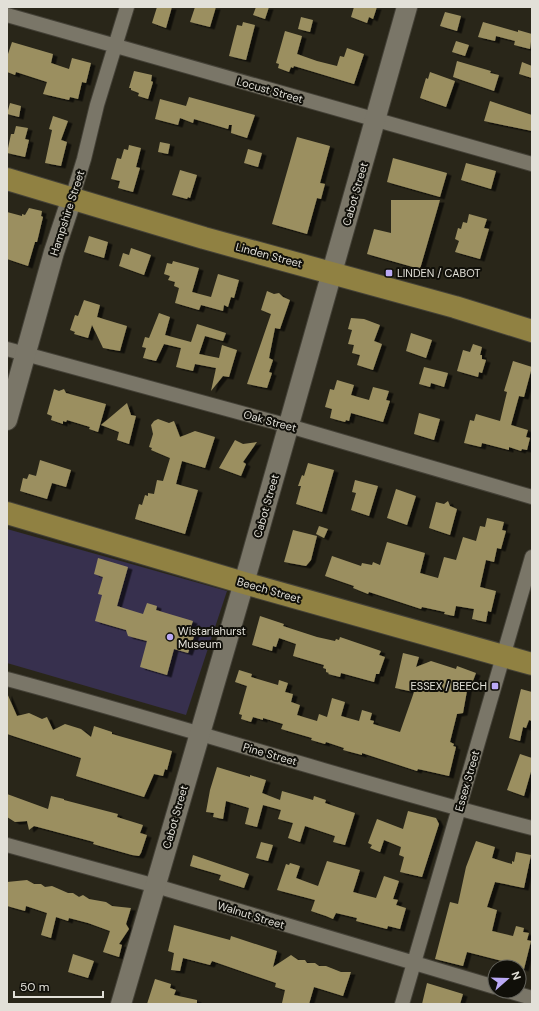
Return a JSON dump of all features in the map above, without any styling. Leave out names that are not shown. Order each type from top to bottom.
[{"type":"main road","name":"Cabot Street","points":[[121,1004],[244,583],[407,7]]},
{"type":"main road","name":"Linden Street","points":[[7,178],[204,238],[455,306],[532,331]]},
{"type":"main road","name":"Hampshire Street","points":[[7,420],[16,352],[54,252],[72,198]]},
{"type":"main road","name":"Beech Street","points":[[7,513],[244,583],[532,664]]},
{"type":"street","name":"Hampshire Street","points":[[72,198],[84,159],[97,105],[127,7]]},
{"type":"street","name":"Locust Street","points":[[7,15],[532,164]]},
{"type":"street","name":"Oak Street","points":[[16,352],[288,426],[532,497]]},
{"type":"street","name":"Essex Street","points":[[402,1004],[532,557]]},
{"type":"street","name":"Pine Street","points":[[7,679],[200,733],[459,810],[532,828]]},
{"type":"street","name":"Walnut Street","points":[[7,845],[156,886],[413,965],[487,986]]},
{"type":"shaded area","points":[[7,529],[227,591],[186,715],[7,663]]},
{"type":"building","points":[[157,7],[172,7],[166,28],[152,23]]},
{"type":"building","points":[[195,7],[216,7],[210,27],[190,22]]},
{"type":"building","points":[[256,7],[269,7],[265,19],[253,15]]},
{"type":"building","points":[[354,7],[377,7],[373,19],[369,17],[367,23],[351,17]]},
{"type":"building","points":[[445,12],[461,16],[457,31],[440,26]]},
{"type":"building","points":[[301,17],[313,20],[310,32],[298,29]]},
{"type":"building","points":[[243,22],[255,25],[246,60],[229,56],[237,25],[242,26]]},
{"type":"building","points":[[483,22],[518,32],[518,30],[532,34],[530,49],[514,45],[515,41],[496,36],[495,41],[478,37]]},
{"type":"building","points":[[285,31],[302,36],[297,54],[317,61],[337,66],[340,56],[344,57],[347,48],[364,54],[354,84],[294,66],[293,68],[291,67],[289,72],[278,68],[279,64],[276,63]]},
{"type":"building","points":[[456,41],[469,45],[465,56],[452,52]]},
{"type":"building","points":[[12,42],[53,54],[51,63],[69,69],[72,58],[91,63],[86,83],[82,82],[78,99],[70,97],[69,100],[43,94],[47,82],[16,72],[15,75],[7,72],[7,57]]},
{"type":"building","points":[[457,61],[491,71],[490,73],[499,75],[494,91],[453,77]]},
{"type":"building","points":[[522,62],[532,66],[532,78],[519,74]]},
{"type":"building","points":[[134,71],[152,75],[151,81],[153,82],[148,99],[138,96],[139,93],[129,88]]},
{"type":"building","points":[[430,72],[455,81],[446,107],[420,98],[426,78],[428,79]]},
{"type":"building","points":[[189,97],[255,115],[247,138],[231,133],[232,125],[229,125],[228,129],[194,119],[193,123],[180,118],[178,125],[155,119],[160,99],[186,106]]},
{"type":"building","points":[[490,101],[532,115],[532,131],[484,121]]},
{"type":"building","points":[[10,103],[21,106],[19,117],[7,114]]},
{"type":"building","points":[[53,116],[68,121],[61,140],[67,142],[61,166],[45,163],[52,130],[49,129]]},
{"type":"building","points":[[16,126],[28,128],[25,139],[29,140],[25,157],[7,153],[11,134],[14,134]]},
{"type":"building","points":[[297,137],[330,146],[320,183],[325,184],[321,199],[317,198],[307,234],[272,224]]},
{"type":"building","points":[[160,142],[170,144],[168,154],[158,152]]},
{"type":"building","points":[[129,145],[141,148],[136,167],[140,168],[133,192],[118,188],[120,181],[111,179],[117,158],[121,159],[124,149],[128,150]]},
{"type":"building","points":[[248,149],[262,153],[258,167],[244,163]]},
{"type":"building","points":[[393,158],[447,173],[440,197],[387,182]]},
{"type":"building","points":[[466,163],[496,171],[491,189],[461,180]]},
{"type":"building","points":[[180,170],[197,175],[190,198],[188,197],[187,199],[172,195]]},
{"type":"building","points":[[391,200],[440,200],[420,269],[367,254],[374,229],[391,233]]},
{"type":"building","points":[[29,208],[42,211],[41,216],[43,217],[37,242],[35,242],[28,266],[7,259],[7,212],[22,216],[22,214],[25,215]]},
{"type":"building","points":[[469,214],[487,219],[484,228],[489,229],[480,259],[455,252],[459,241],[455,239],[458,228],[461,229],[463,222],[467,223]]},
{"type":"building","points":[[89,236],[108,242],[104,258],[84,252]]},
{"type":"building","points":[[131,248],[151,255],[144,275],[119,266],[123,253],[129,255]]},
{"type":"building","points":[[173,261],[199,268],[192,292],[211,297],[218,274],[239,280],[234,298],[231,297],[228,307],[224,305],[223,311],[201,305],[199,310],[175,303],[179,288],[174,286],[175,282],[168,280],[170,276],[164,274],[167,263],[172,264]]},
{"type":"building","points":[[267,291],[274,294],[279,293],[283,297],[290,300],[280,329],[275,328],[269,358],[273,360],[269,372],[272,373],[267,388],[247,384],[271,314],[261,310]]},
{"type":"building","points":[[84,300],[100,305],[97,317],[127,326],[120,351],[103,348],[92,325],[88,338],[74,334],[75,332],[70,330],[75,315],[78,316]]},
{"type":"building","points":[[159,313],[170,317],[165,335],[191,342],[197,324],[226,333],[223,341],[205,336],[199,354],[219,358],[222,345],[237,350],[229,377],[223,376],[211,391],[216,368],[195,364],[193,371],[176,367],[181,348],[164,344],[156,361],[143,358],[146,348],[142,347],[145,337],[149,338]]},
{"type":"building","points":[[351,318],[364,319],[380,325],[374,341],[382,344],[373,370],[357,365],[360,355],[352,353],[354,345],[348,344],[352,330],[348,329]]},
{"type":"building","points":[[411,333],[432,340],[426,358],[406,351]]},
{"type":"building","points":[[473,344],[482,347],[480,355],[482,355],[482,359],[486,360],[482,373],[479,372],[478,377],[457,371],[463,350],[470,352]]},
{"type":"building","points":[[513,361],[532,367],[524,397],[519,396],[511,425],[528,430],[526,437],[530,438],[527,450],[522,449],[521,451],[509,447],[509,450],[482,443],[481,447],[464,443],[470,420],[474,421],[476,414],[500,421],[507,392],[504,391]]},
{"type":"building","points":[[424,367],[448,373],[444,387],[431,383],[430,387],[419,384]]},
{"type":"building","points":[[337,380],[354,385],[351,395],[369,400],[373,387],[389,391],[386,400],[390,401],[383,422],[351,413],[349,421],[346,420],[345,422],[330,418],[332,409],[325,407],[330,389],[334,390]]},
{"type":"building","points":[[54,389],[59,391],[64,389],[66,393],[106,404],[98,432],[89,429],[90,427],[67,420],[66,422],[63,421],[63,424],[51,420],[52,416],[47,414]]},
{"type":"building","points":[[127,403],[131,415],[136,416],[129,444],[117,440],[119,432],[101,425]]},
{"type":"building","points":[[419,413],[440,419],[434,440],[414,434]]},
{"type":"building","points":[[158,419],[169,423],[174,421],[180,437],[195,431],[215,437],[205,468],[182,461],[176,484],[198,490],[185,534],[135,519],[139,504],[142,505],[145,495],[148,496],[148,493],[154,494],[157,480],[163,481],[170,458],[151,450],[152,448],[149,447],[153,434],[151,425]]},
{"type":"building","points":[[235,440],[243,444],[257,442],[243,462],[246,464],[241,476],[219,468]]},
{"type":"building","points":[[40,460],[71,470],[66,487],[52,483],[47,499],[20,491],[23,478],[27,479],[29,474],[36,476]]},
{"type":"building","points":[[308,463],[334,470],[322,512],[296,504],[301,486],[298,486],[302,475],[304,476]]},
{"type":"building","points":[[355,480],[378,486],[369,516],[351,510],[356,493],[352,492]]},
{"type":"building","points":[[396,489],[416,496],[407,525],[387,518]]},
{"type":"building","points":[[448,501],[450,506],[457,509],[450,535],[429,528],[436,502],[444,504]]},
{"type":"building","points":[[487,518],[504,522],[502,530],[506,531],[501,549],[497,548],[494,562],[486,560],[480,587],[496,591],[491,612],[488,611],[486,622],[472,619],[474,609],[456,606],[454,616],[444,614],[445,612],[422,607],[421,609],[369,592],[368,594],[353,588],[354,586],[325,576],[332,556],[361,566],[362,563],[372,565],[373,562],[380,565],[387,542],[425,553],[420,573],[438,578],[444,557],[456,560],[463,537],[476,541],[480,526],[485,527]]},
{"type":"building","points":[[319,526],[328,529],[324,538],[316,534]]},
{"type":"building","points":[[293,530],[317,536],[311,560],[306,566],[284,562]]},
{"type":"building","name":"Wistariahurst Museum","points":[[98,558],[128,567],[117,606],[143,614],[147,603],[157,606],[156,610],[193,621],[189,632],[195,634],[188,653],[174,649],[167,675],[140,667],[147,641],[128,636],[126,630],[95,621],[102,595],[98,594],[103,577],[94,574]]},
{"type":"building","points":[[260,616],[284,624],[283,626],[317,637],[335,641],[336,639],[339,640],[340,637],[381,651],[379,655],[385,657],[379,674],[376,674],[374,682],[341,673],[340,677],[328,674],[329,673],[326,672],[326,669],[323,668],[324,665],[293,656],[296,644],[279,638],[276,647],[273,646],[272,651],[252,645]]},
{"type":"building","points":[[403,653],[419,657],[416,667],[431,661],[456,669],[457,666],[476,673],[471,686],[468,685],[463,713],[457,714],[450,742],[456,747],[449,776],[418,769],[417,771],[362,753],[362,755],[343,750],[344,748],[326,742],[325,744],[311,740],[312,738],[281,729],[283,724],[263,718],[263,720],[253,717],[251,722],[241,719],[242,715],[239,714],[247,686],[235,682],[239,670],[252,674],[251,677],[278,685],[279,680],[288,683],[285,692],[293,694],[291,702],[300,705],[297,715],[317,721],[319,714],[327,717],[332,698],[345,702],[341,716],[359,721],[362,710],[372,713],[370,720],[374,721],[373,724],[400,732],[414,692],[395,688]]},
{"type":"building","points":[[521,689],[532,692],[532,721],[529,720],[526,728],[523,727],[520,741],[509,738]]},
{"type":"building","points":[[7,693],[17,716],[29,713],[42,719],[47,717],[53,730],[65,724],[81,729],[91,737],[94,726],[112,732],[112,734],[172,751],[167,770],[165,769],[163,776],[154,774],[144,797],[76,776],[81,758],[7,734]]},
{"type":"building","points":[[520,754],[532,758],[532,768],[524,796],[507,790]]},
{"type":"building","points":[[217,767],[250,777],[250,775],[266,780],[262,793],[280,800],[282,791],[313,800],[314,796],[326,800],[325,803],[355,813],[345,845],[333,842],[335,836],[305,826],[300,842],[288,838],[293,823],[278,819],[281,810],[263,805],[257,827],[245,824],[249,808],[226,801],[223,819],[213,817],[214,813],[206,812],[210,790]]},
{"type":"building","points":[[7,794],[48,809],[51,796],[118,814],[117,817],[143,825],[140,833],[147,835],[141,853],[139,856],[132,855],[93,844],[94,842],[34,826],[29,830],[27,821],[15,822],[7,817]]},
{"type":"building","points":[[408,811],[436,818],[439,824],[422,877],[400,872],[404,857],[399,855],[401,847],[384,840],[380,852],[370,848],[372,845],[368,843],[377,819],[403,829]]},
{"type":"building","points":[[476,841],[495,847],[492,858],[512,864],[512,861],[514,862],[516,852],[531,855],[524,888],[495,882],[487,907],[497,910],[492,931],[513,936],[516,926],[524,928],[523,932],[529,933],[527,940],[531,941],[526,959],[494,959],[467,952],[463,966],[435,959],[450,902],[458,904],[466,867]]},
{"type":"building","points":[[261,842],[273,845],[268,861],[256,858]]},
{"type":"building","points":[[193,855],[249,874],[244,888],[219,880],[221,875],[190,866]]},
{"type":"building","points":[[327,861],[360,870],[353,892],[376,898],[384,876],[399,881],[393,899],[398,900],[396,905],[406,908],[400,929],[388,926],[387,929],[356,921],[357,918],[336,913],[333,919],[311,911],[315,900],[277,890],[286,864],[289,865],[290,863],[300,866],[296,878],[318,886]]},
{"type":"building","points":[[27,880],[34,884],[41,884],[45,887],[52,886],[68,893],[73,893],[79,897],[83,895],[89,899],[106,902],[112,906],[131,908],[126,924],[129,929],[119,944],[122,945],[119,957],[103,952],[110,931],[88,923],[69,918],[68,921],[56,917],[51,938],[41,935],[47,913],[26,906],[25,911],[7,906],[7,882]]},
{"type":"building","points":[[174,925],[230,940],[231,936],[277,951],[273,967],[291,955],[298,960],[305,960],[307,963],[315,963],[319,966],[326,966],[341,972],[351,972],[343,996],[314,987],[309,1004],[287,1004],[282,1003],[285,990],[275,987],[276,983],[212,961],[210,965],[183,958],[180,971],[171,970],[174,953],[168,951]]},
{"type":"building","points":[[73,954],[94,961],[88,978],[68,972]]},
{"type":"building","points":[[155,979],[171,984],[170,988],[176,990],[174,995],[197,1000],[197,1004],[147,1004]]},
{"type":"building","points":[[427,983],[463,994],[460,1004],[422,1004]]},
{"type":"place","name":"LINDEN / CABOT","points":[[389,273]]},
{"type":"place","name":"Wistariahurst Museum","points":[[170,637]]},
{"type":"place","name":"ESSEX / BEECH","points":[[495,686]]}]
